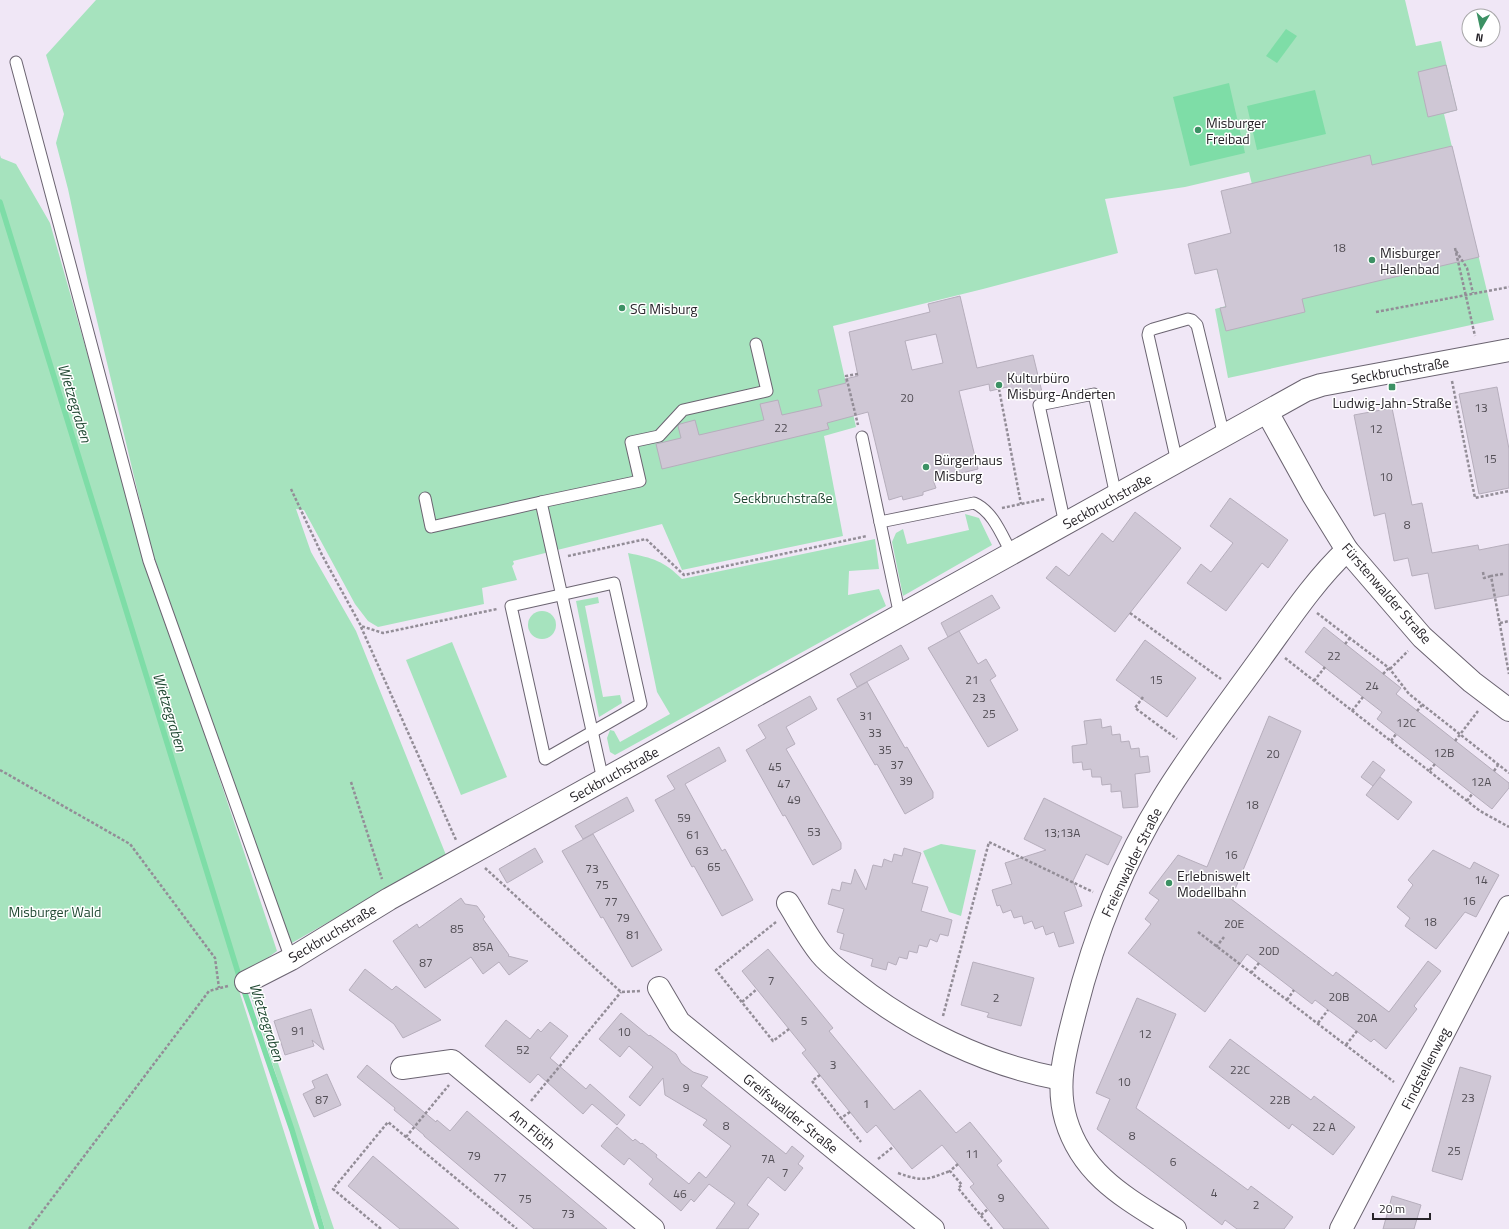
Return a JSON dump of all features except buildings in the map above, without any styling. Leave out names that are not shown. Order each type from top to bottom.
[{"type":"street","name":"Seckbruchstraße","points":[[246,982],[291,959],[389,899],[1306,390],[1321,385],[1509,350]]},
{"type":"street","name":"Fürstenwalder Straße","points":[[1267,412],[1347,550],[1422,637],[1490,696],[1509,710]]},
{"type":"street","name":"Freienwalder Straße","points":[[1175,1229],[1107,1184],[1092,1170],[1078,1151],[1066,1120],[1062,1101],[1061,1079],[1070,1034],[1089,961],[1111,900],[1158,806],[1193,752],[1302,602],[1329,566],[1347,550]]},
{"type":"street","points":[[790,906],[821,954],[836,969],[883,1004],[938,1036],[998,1062],[1028,1072],[1061,1079]]},
{"type":"street","name":"Findstellenweg","points":[[1341,1229],[1509,907]]},
{"type":"street","name":"Greifswalder Straße","points":[[659,988],[679,1022],[933,1229]]},
{"type":"street","name":"Am Flöth","points":[[402,1068],[452,1061],[653,1229]]},
{"type":"lane","points":[[16,62],[149,562],[291,959]]},
{"type":"lane","points":[[1177,462],[1148,335],[1149,331],[1188,319],[1192,320],[1197,325],[1224,436]]},
{"type":"lane","points":[[425,498],[431,527],[640,481],[631,442],[659,436],[683,410],[767,392],[756,344]]},
{"type":"lane","points":[[1065,524],[1039,405],[1094,394],[1116,496]]},
{"type":"lane","points":[[862,437],[900,616]]},
{"type":"lane","points":[[541,502],[603,780]]},
{"type":"lane","points":[[881,528],[974,502],[982,506],[986,511],[1012,554]]},
{"type":"lane","points":[[614,584],[641,704],[545,759],[511,606],[562,595],[614,584]]},
{"type":"path","points":[[1473,293],[1467,268],[1455,248],[1479,355]]},
{"type":"path","points":[[1376,312],[1509,287]]},
{"type":"path","points":[[1448,361],[1475,498],[1509,491]]},
{"type":"path","points":[[858,374],[846,376],[862,437]]},
{"type":"path","points":[[999,389],[1021,504]]},
{"type":"path","points":[[1460,421],[1464,420]]},
{"type":"path","points":[[1470,468],[1474,467]]},
{"type":"path","points":[[291,488],[322,556],[361,626],[467,856],[502,885],[621,992],[627,992]]},
{"type":"path","points":[[986,511],[1059,496]]},
{"type":"path","points":[[554,559],[646,539],[684,575],[881,528]]},
{"type":"path","points":[[1483,572],[1484,578],[1503,574]]},
{"type":"path","points":[[1491,576],[1509,672]]},
{"type":"path","points":[[1302,602],[1389,668],[1409,694],[1509,773]]},
{"type":"path","points":[[361,626],[383,633],[511,606]]},
{"type":"path","points":[[1130,613],[1237,691]]},
{"type":"path","points":[[1500,623],[1509,621]]},
{"type":"path","points":[[1384,674],[1422,637]]},
{"type":"path","points":[[1345,644],[1350,638]]},
{"type":"path","points":[[1270,646],[1480,811],[1509,827]]},
{"type":"path","points":[[1314,681],[1325,667]]},
{"type":"path","points":[[1455,741],[1490,696]]},
{"type":"path","points":[[1143,697],[1135,708],[1193,752]]},
{"type":"path","points":[[1352,711],[1362,697]]},
{"type":"path","points":[[1417,711],[1422,705]]},
{"type":"path","points":[[1391,741],[1396,734]]},
{"type":"path","points":[[1429,771],[1435,764]]},
{"type":"path","points":[[1494,771],[1498,765]]},
{"type":"path","points":[[0,770],[9,777],[130,844],[215,958],[219,988],[209,992],[29,1229]]},
{"type":"path","points":[[351,782],[389,899]]},
{"type":"path","points":[[1467,801],[1472,794]]},
{"type":"path","points":[[938,1036],[989,842],[1111,900]]},
{"type":"path","points":[[789,1029],[773,1041],[716,970],[790,906]]},
{"type":"path","points":[[1198,932],[1397,1084]]},
{"type":"path","points":[[1216,947],[1224,937]]},
{"type":"path","points":[[1251,973],[1259,963]]},
{"type":"path","points":[[742,1002],[757,989]]},
{"type":"path","points":[[1287,1000],[1294,990]]},
{"type":"path","points":[[518,1116],[621,992]]},
{"type":"path","points":[[1318,1024],[1328,1010]]},
{"type":"path","points":[[1346,1045],[1357,1031]]},
{"type":"path","points":[[406,1137],[462,1070]]},
{"type":"path","points":[[820,1075],[812,1082],[861,1143]]},
{"type":"path","points":[[842,1118],[850,1112]]},
{"type":"path","points":[[381,1229],[333,1189],[388,1122],[517,1229]]},
{"type":"path","points":[[881,1164],[876,1161],[893,1147]]},
{"type":"path","points":[[897,1172],[918,1180],[929,1179],[950,1170],[958,1164]]},
{"type":"path","points":[[950,1170],[962,1185],[958,1188],[992,1229]]},
{"type":"path","points":[[980,1215],[988,1209]]},
{"type":"green space","points":[[96,0],[1405,0],[1416,46],[1441,41],[1457,110],[1444,114],[1494,320],[1228,378],[1215,309],[1226,306],[1216,267],[1270,259],[1249,172],[1185,187],[1105,199],[1118,253],[983,289],[833,326],[856,427],[824,436],[843,536],[682,570],[662,524],[513,561],[514,564],[512,566],[517,580],[482,588],[484,604],[378,627],[368,621],[355,604],[304,510],[296,509],[311,552],[356,631],[446,855],[290,944],[151,548],[56,143],[64,114],[46,55]]},
{"type":"green space","name":"Misburger Wald","points":[[0,155],[1,158],[16,164],[50,223],[143,549],[277,951],[236,981],[315,1229],[0,1229]]},
{"type":"green space","points":[[965,514],[979,518],[992,545],[903,596],[892,542],[896,533],[903,529],[907,544],[969,530]]},
{"type":"green space","points":[[875,539],[879,569],[849,571],[848,595],[879,589],[886,606],[615,755],[610,752],[607,738],[610,730],[614,731],[620,742],[670,714],[657,692],[628,553],[658,561],[682,579]]},
{"type":"green space","points":[[598,597],[599,603],[585,606],[603,697],[620,695],[622,703],[599,717],[576,601]]},
{"type":"green space","points":[[542,611],[552,615],[556,625],[552,635],[542,639],[532,635],[528,625],[532,615]]},
{"type":"green space","points":[[452,642],[507,777],[461,795],[406,660]]},
{"type":"green space","points":[[941,844],[976,850],[961,916],[949,912],[923,851]]},
{"type":"green space","points":[[254,992],[334,1229],[325,1229],[250,993]]},
{"type":"shaded area","points":[[1286,29],[1297,36],[1277,63],[1266,56]]},
{"type":"shaded area","points":[[1229,83],[1245,153],[1190,166],[1173,97]]},
{"type":"shaded area","points":[[1315,90],[1326,134],[1257,150],[1247,106]]},
{"type":"waterway","name":"Wietzegraben","points":[[0,202],[240,979],[292,1130],[322,1229]]},
{"type":"place","name":"Misburger Freibad","points":[[1198,130]]},
{"type":"place","name":"Misburger Hallenbad","points":[[1372,260]]},
{"type":"place","name":"SG Misburg","points":[[622,308]]},
{"type":"place","name":"Kulturbüro Misburg-Anderten","points":[[999,385]]},
{"type":"place","name":"Ludwig-Jahn-Straße","points":[[1392,387]]},
{"type":"place","name":"Bürgerhaus Misburg","points":[[926,467]]},
{"type":"place","name":"Erlebniswelt Modellbahn","points":[[1169,883]]}]
